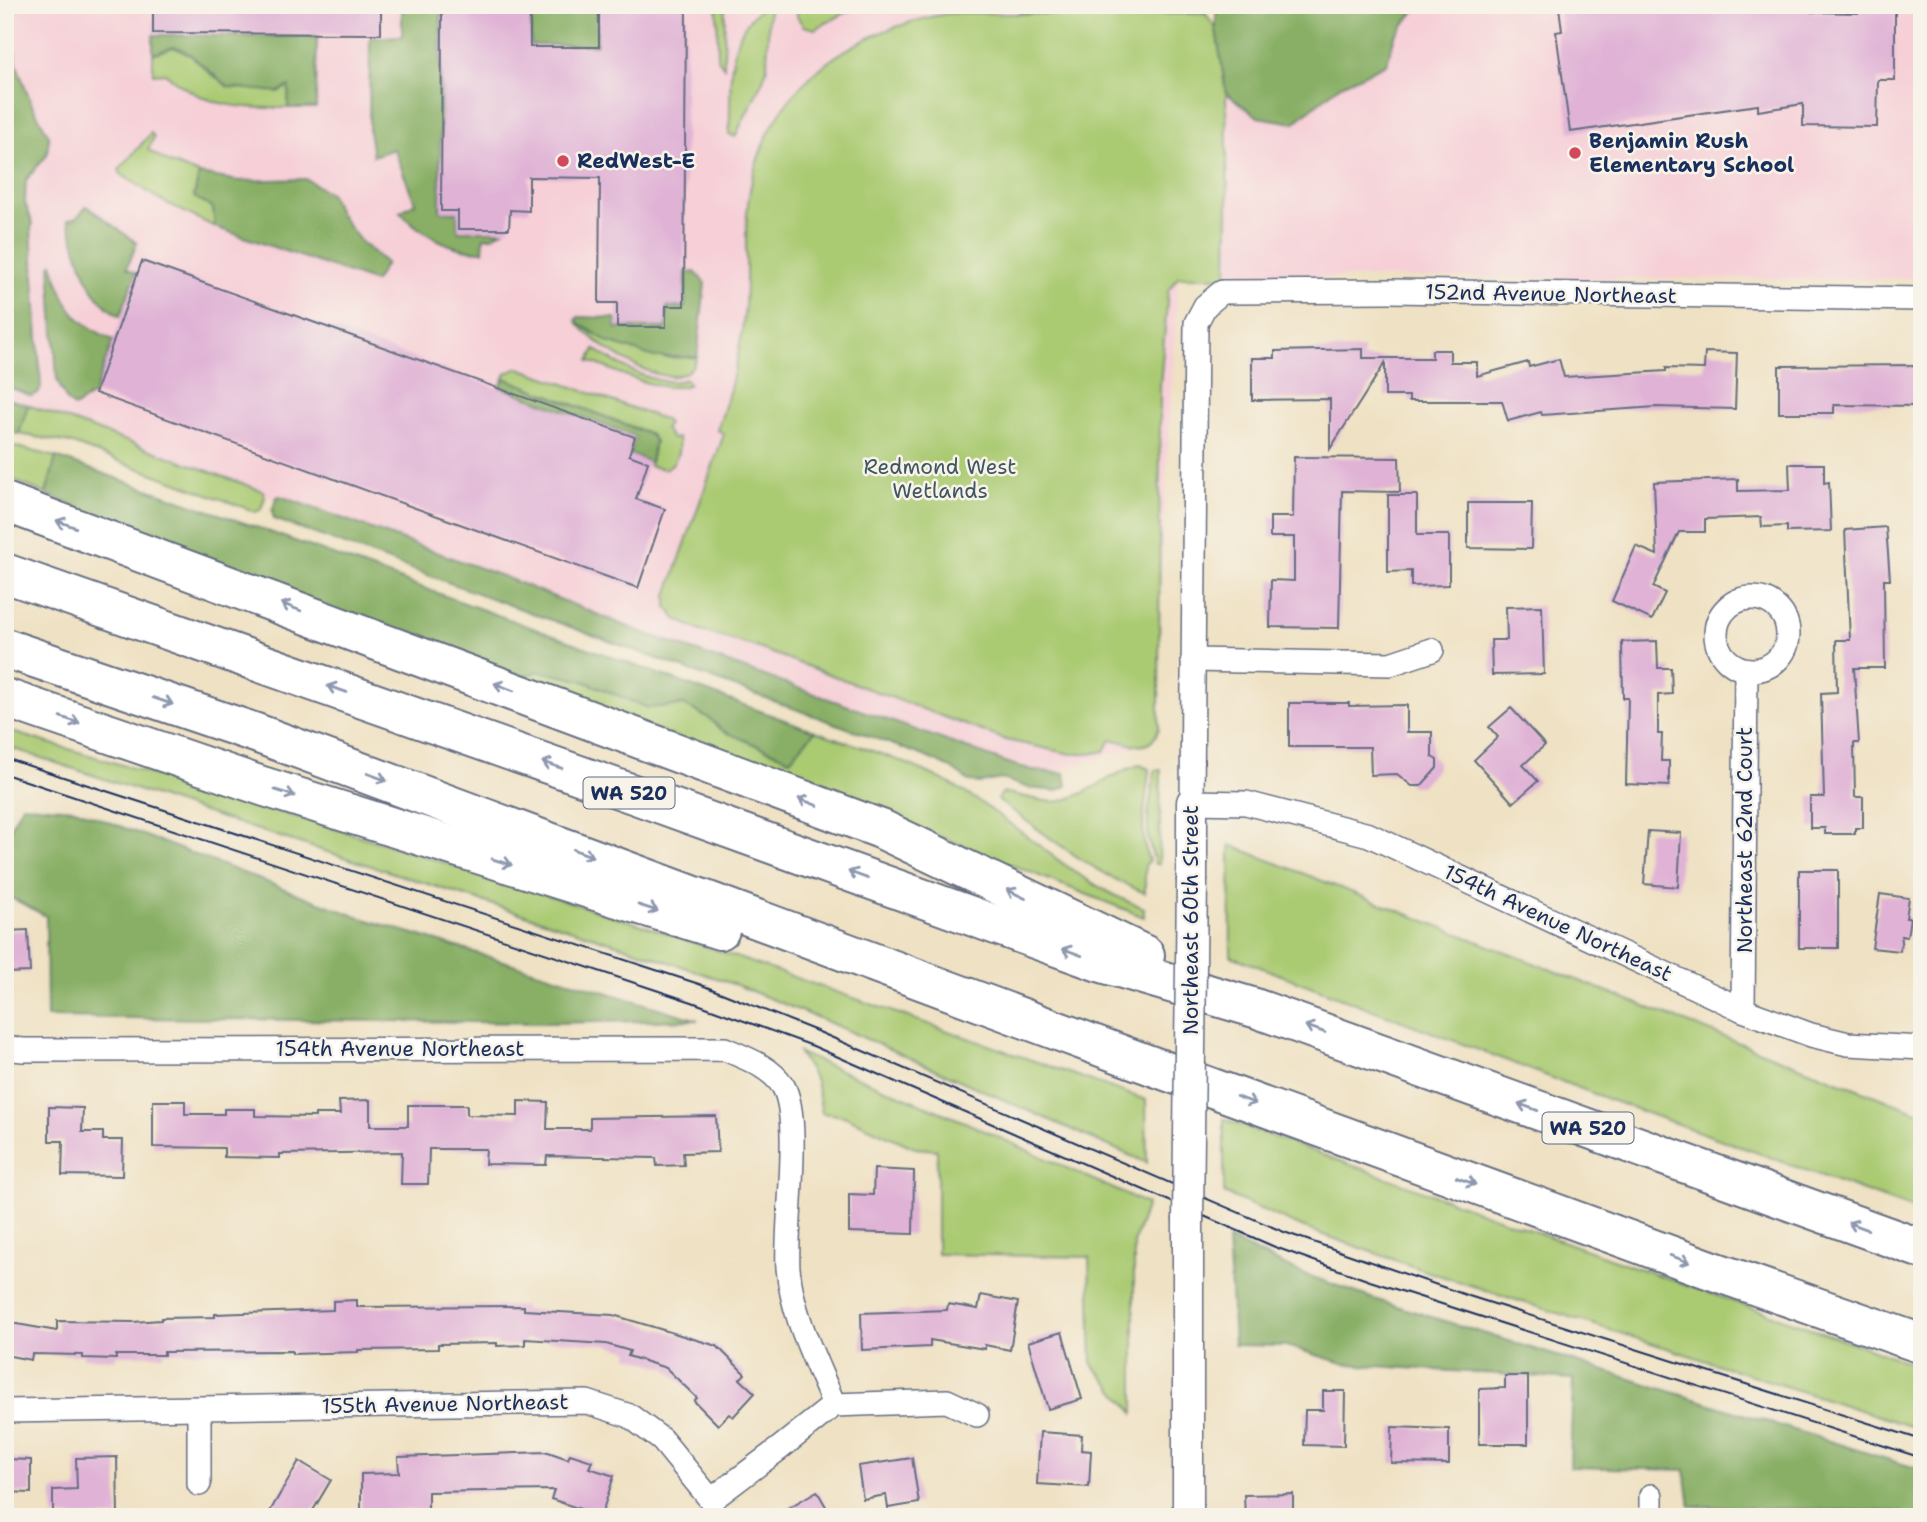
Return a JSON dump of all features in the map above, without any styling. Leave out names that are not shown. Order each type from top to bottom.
[{"type":"highway","points":[[5,502],[881,830],[1255,1008]]},
{"type":"highway","name":"WA 520","points":[[5,573],[597,781],[1096,961],[1255,1008],[1922,1249]]},
{"type":"highway","points":[[5,648],[256,733],[1136,1060],[1708,1269],[1922,1344]]},
{"type":"highway","points":[[5,698],[275,790],[1136,1060]]},
{"type":"street","name":"152nd Avenue Northeast","points":[[1196,323],[1205,306],[1222,292],[1390,291],[1922,299]]},
{"type":"street","name":"Northeast 60th Street","points":[[1188,1517],[1196,323]]},
{"type":"street","points":[[1194,660],[1390,664],[1432,650]]},
{"type":"street","name":"Northeast 62nd Court","points":[[1743,1010],[1746,670]]},
{"type":"street","name":"154th Avenue Northeast","points":[[1192,803],[1246,803],[1369,835],[1743,1010],[1811,1035],[1849,1044],[1922,1048]]},
{"type":"street","name":"154th Avenue Northeast","points":[[5,1048],[725,1049],[762,1066],[783,1086],[791,1114],[788,1267],[794,1307],[834,1405]]},
{"type":"street","points":[[834,1405],[947,1401],[977,1415]]},
{"type":"street","name":"155th Avenue Northeast","points":[[5,1411],[587,1402],[629,1416],[662,1440],[715,1508],[780,1448],[834,1405]]},
{"type":"street","points":[[199,1409],[199,1484]]},
{"type":"shaded area","points":[[5,5],[1178,5],[1178,277],[1151,742],[1034,777],[5,400]]},
{"type":"shaded area","name":"Benjamin Rush Elementary School","points":[[1216,5],[1922,5],[1922,277],[1227,277],[1226,93],[1216,29]]},
{"type":"green space","points":[[5,5],[17,65],[31,103],[49,136],[47,155],[26,180],[25,203],[33,224],[31,228],[41,387],[39,392],[32,396],[5,386]]},
{"type":"green space","points":[[402,5],[441,5],[440,211],[457,212],[458,231],[502,231],[492,237],[484,237],[483,251],[449,245],[408,220],[400,212],[415,203],[394,149],[373,156],[369,131],[370,38],[402,36]]},
{"type":"green space","points":[[531,5],[597,5],[597,45],[531,45]]},
{"type":"green space","points":[[717,5],[725,5],[724,67],[718,59]]},
{"type":"green space","points":[[769,5],[767,68],[735,137],[729,134],[732,63],[742,31],[752,17]]},
{"type":"green space","points":[[797,5],[860,5],[815,29],[803,26],[797,16]]},
{"type":"green space","points":[[1037,5],[1206,5],[1206,14],[1018,14]]},
{"type":"green space","points":[[1216,5],[1419,5],[1395,36],[1386,64],[1339,86],[1294,123],[1258,117],[1226,93],[1216,29]]},
{"type":"green space","name":"Redmond West Wetlands","points":[[966,13],[1206,14],[1216,29],[1226,93],[1227,277],[1178,277],[1168,291],[1160,386],[1159,728],[1151,742],[1140,746],[1111,739],[1104,751],[1071,754],[1006,740],[753,646],[701,631],[676,619],[667,607],[667,595],[724,434],[717,430],[731,385],[741,338],[750,190],[760,155],[774,124],[792,97],[814,73],[840,54],[901,25],[935,16]]},
{"type":"green space","points":[[153,35],[317,37],[316,108],[288,108],[289,86],[278,92],[228,87],[179,48],[173,47],[153,54]]},
{"type":"green space","points":[[173,47],[192,56],[215,78],[289,86],[288,108],[223,104],[194,93],[165,73],[153,74],[153,54]]},
{"type":"green space","points":[[151,133],[154,137],[148,150],[170,163],[199,174],[194,196],[213,208],[215,227],[160,200],[121,174],[119,170]]},
{"type":"green space","points":[[199,174],[239,181],[306,179],[330,194],[341,216],[361,242],[386,263],[375,282],[215,227],[213,208],[194,197]]},
{"type":"green space","points":[[87,206],[137,243],[127,268],[136,273],[120,316],[99,298],[85,274],[76,247],[68,220],[77,217]]},
{"type":"green space","points":[[52,264],[72,310],[88,326],[113,340],[94,394],[74,407],[67,401],[57,380]]},
{"type":"green space","points":[[686,272],[695,272],[705,283],[697,357],[654,357],[608,342],[576,321],[578,317],[615,318],[616,328],[666,328],[667,307],[685,307]]},
{"type":"green space","points":[[576,321],[591,332],[666,358],[697,357],[690,369],[682,374],[668,376],[654,373],[608,349],[583,330]]},
{"type":"green space","points":[[595,349],[639,374],[664,381],[686,379],[689,384],[666,387],[625,375],[589,361]]},
{"type":"green space","points":[[519,368],[663,419],[668,423],[665,429],[672,439],[678,438],[675,460],[665,469],[649,466],[655,441],[649,433],[504,378],[506,373]]},
{"type":"green space","points":[[504,378],[649,434],[655,441],[650,462],[630,454],[635,437],[500,387]]},
{"type":"green space","points":[[5,398],[28,405],[19,434],[5,431]]},
{"type":"green space","points":[[28,405],[263,491],[265,497],[261,509],[256,512],[70,443],[19,434]]},
{"type":"green space","points":[[5,444],[56,457],[46,494],[5,476]]},
{"type":"green space","points":[[56,457],[259,528],[815,731],[790,759],[723,731],[709,718],[684,705],[648,708],[581,680],[539,671],[518,678],[267,589],[46,494]]},
{"type":"green space","points":[[277,497],[502,576],[636,630],[1011,764],[1036,771],[1065,773],[1067,786],[1057,791],[1029,788],[1002,779],[979,783],[969,781],[951,768],[924,756],[274,519],[272,511]]},
{"type":"green space","points":[[539,671],[581,680],[648,708],[684,705],[709,718],[723,731],[790,759],[815,731],[910,765],[964,792],[1094,884],[1144,908],[1144,917],[905,823],[518,678]]},
{"type":"green space","points":[[5,730],[360,836],[667,933],[1146,1100],[1147,1163],[828,1022],[739,986],[5,746]]},
{"type":"green space","points":[[1140,765],[1149,769],[1143,827],[1149,861],[1145,865],[1145,893],[1087,863],[998,800],[1001,793],[1060,801],[1081,794]]},
{"type":"green space","points":[[1155,770],[1161,770],[1159,864],[1155,864],[1148,838],[1148,815]]},
{"type":"green space","points":[[22,805],[75,809],[361,918],[698,1020],[546,1023],[47,1017],[46,916],[6,895],[5,890],[5,838]]},
{"type":"green space","points":[[1230,845],[1922,1114],[1922,1212],[1605,1098],[1231,956]]},
{"type":"green space","points":[[799,1053],[967,1123],[1147,1204],[1134,1242],[1134,1413],[1092,1364],[1089,1257],[937,1254],[937,1150],[915,1148],[844,1116],[822,1113],[816,1081]]},
{"type":"green space","points":[[1224,1119],[1922,1367],[1922,1430],[1426,1271],[1304,1228],[1224,1193]]},
{"type":"green space","points":[[1228,1239],[1299,1272],[1374,1299],[1922,1470],[1922,1517],[1907,1517],[1902,1512],[1690,1506],[1685,1470],[1570,1467],[1573,1379],[1346,1364],[1286,1346],[1234,1345]]},
{"type":"building","points":[[153,5],[381,5],[381,34],[153,33]]},
{"type":"building","name":"RedWest-E","points":[[442,5],[530,5],[530,47],[599,47],[599,5],[686,5],[684,306],[666,306],[666,327],[617,327],[617,303],[599,303],[600,178],[529,177],[529,211],[510,210],[509,229],[458,229],[458,211],[441,211]]},
{"type":"building","name":"Benjamin Rush Elementary School","points":[[1811,5],[1811,12],[1858,13],[1865,8],[1895,8],[1895,80],[1878,80],[1877,127],[1803,126],[1803,104],[1758,111],[1758,105],[1570,132],[1556,32],[1562,31],[1559,7]]},
{"type":"building","points":[[142,261],[635,437],[629,455],[648,462],[636,499],[665,509],[638,588],[95,393]]},
{"type":"building","points":[[1363,349],[1363,358],[1432,358],[1432,350],[1450,350],[1450,362],[1477,362],[1477,376],[1528,362],[1529,367],[1559,359],[1564,377],[1666,371],[1666,368],[1704,369],[1705,352],[1737,353],[1735,409],[1656,407],[1542,415],[1541,412],[1508,421],[1502,401],[1409,401],[1409,396],[1385,396],[1385,363],[1330,449],[1330,399],[1252,400],[1252,358],[1275,358],[1275,351]]},
{"type":"building","points":[[1922,365],[1922,406],[1834,405],[1834,413],[1779,413],[1779,366]]},
{"type":"building","points":[[1294,457],[1399,458],[1400,492],[1342,491],[1339,628],[1270,627],[1271,580],[1294,581],[1294,537],[1270,537],[1270,517],[1293,517]]},
{"type":"building","points":[[1789,464],[1824,464],[1824,483],[1829,482],[1831,531],[1787,532],[1787,526],[1762,527],[1761,517],[1705,519],[1705,532],[1679,532],[1653,587],[1665,593],[1652,620],[1612,601],[1636,546],[1657,555],[1654,482],[1738,479],[1738,491],[1790,490]]},
{"type":"building","points":[[1388,495],[1417,495],[1417,535],[1449,535],[1449,585],[1411,586],[1411,571],[1388,572]]},
{"type":"building","points":[[1468,503],[1532,503],[1531,549],[1468,548]]},
{"type":"building","points":[[1886,527],[1890,580],[1884,580],[1885,668],[1854,668],[1859,743],[1854,743],[1855,797],[1863,797],[1863,828],[1855,828],[1855,834],[1825,834],[1825,828],[1810,828],[1810,797],[1824,797],[1821,693],[1837,692],[1836,640],[1850,640],[1845,530]]},
{"type":"building","points":[[1542,606],[1544,674],[1492,675],[1491,640],[1507,640],[1506,607]]},
{"type":"building","points":[[1657,641],[1658,668],[1671,668],[1672,694],[1658,695],[1658,734],[1662,734],[1661,761],[1669,761],[1669,786],[1626,784],[1628,698],[1623,698],[1622,642]]},
{"type":"building","points":[[1289,703],[1407,705],[1407,732],[1432,732],[1432,757],[1437,760],[1437,768],[1421,786],[1412,786],[1397,774],[1371,775],[1370,747],[1289,747]]},
{"type":"building","points":[[1511,708],[1545,745],[1523,765],[1538,781],[1513,803],[1474,760],[1498,737],[1489,727]]},
{"type":"building","points":[[1648,831],[1681,833],[1678,887],[1644,884]]},
{"type":"building","points":[[1799,870],[1838,870],[1838,948],[1799,948]]},
{"type":"building","points":[[1880,894],[1909,898],[1907,937],[1902,936],[1900,951],[1872,948]]},
{"type":"building","points":[[28,930],[30,972],[5,973],[5,931]]},
{"type":"building","points":[[370,1100],[370,1126],[408,1126],[408,1105],[467,1105],[467,1115],[518,1116],[518,1101],[548,1102],[547,1129],[590,1129],[590,1118],[716,1116],[718,1152],[683,1153],[684,1165],[657,1166],[656,1158],[547,1156],[546,1165],[485,1164],[486,1149],[429,1149],[428,1184],[401,1184],[402,1152],[280,1154],[280,1158],[224,1157],[224,1148],[153,1147],[153,1101],[185,1101],[185,1114],[224,1114],[224,1109],[255,1109],[255,1116],[315,1117],[315,1114],[340,1114],[339,1101]]},
{"type":"building","points":[[49,1107],[83,1108],[82,1132],[103,1132],[103,1140],[123,1140],[122,1176],[62,1175],[63,1141],[49,1141]]},
{"type":"building","points":[[874,1169],[914,1171],[913,1234],[849,1232],[849,1194],[873,1195]]},
{"type":"building","points":[[981,1295],[1018,1302],[1010,1350],[985,1345],[985,1349],[930,1340],[930,1347],[862,1350],[861,1313],[947,1310],[948,1304],[978,1309]]},
{"type":"building","points":[[357,1300],[357,1307],[524,1306],[524,1310],[613,1315],[717,1346],[745,1374],[740,1379],[755,1393],[733,1417],[729,1414],[718,1425],[694,1401],[697,1398],[666,1368],[628,1356],[630,1351],[606,1344],[525,1339],[525,1345],[438,1344],[438,1349],[358,1352],[164,1352],[164,1355],[116,1355],[116,1359],[32,1354],[31,1360],[5,1355],[5,1322],[57,1331],[57,1321],[133,1322],[161,1318],[215,1317],[215,1314],[333,1310],[333,1301]]},
{"type":"building","points":[[1062,1332],[1082,1399],[1048,1409],[1028,1342]]},
{"type":"building","points":[[1505,1376],[1528,1376],[1528,1444],[1479,1444],[1479,1389],[1505,1388]]},
{"type":"building","points":[[1323,1391],[1345,1391],[1344,1446],[1304,1445],[1305,1410],[1323,1410]]},
{"type":"building","points":[[1392,1427],[1449,1429],[1449,1464],[1391,1463]]},
{"type":"building","points":[[1040,1432],[1082,1435],[1081,1450],[1091,1451],[1089,1487],[1037,1484]]},
{"type":"building","points":[[548,1452],[568,1459],[570,1454],[592,1461],[589,1468],[614,1476],[601,1516],[551,1499],[554,1490],[428,1492],[428,1510],[361,1511],[361,1474],[399,1473],[398,1457]]},
{"type":"building","points":[[117,1457],[118,1517],[53,1517],[53,1490],[77,1489],[76,1458]]},
{"type":"building","points":[[912,1458],[919,1503],[888,1508],[886,1495],[863,1499],[858,1466]]},
{"type":"building","points":[[5,1459],[31,1460],[31,1493],[5,1492]]},
{"type":"building","points":[[299,1461],[331,1480],[312,1512],[269,1513]]},
{"type":"building","points":[[817,1491],[832,1517],[773,1517]]},
{"type":"building","points":[[1293,1494],[1293,1517],[1245,1517],[1244,1495]]},
{"type":"tram line","points":[[5,758],[699,984],[819,1032],[1284,1232],[1469,1296],[1922,1440]]},
{"type":"tram line","points":[[5,774],[692,1002],[813,1046],[1275,1247],[1370,1281],[1922,1458]]},
{"type":"place","name":"Benjamin Rush Elementary School","points":[[1575,153]]},
{"type":"place","name":"RedWest-E","points":[[563,161]]}]
